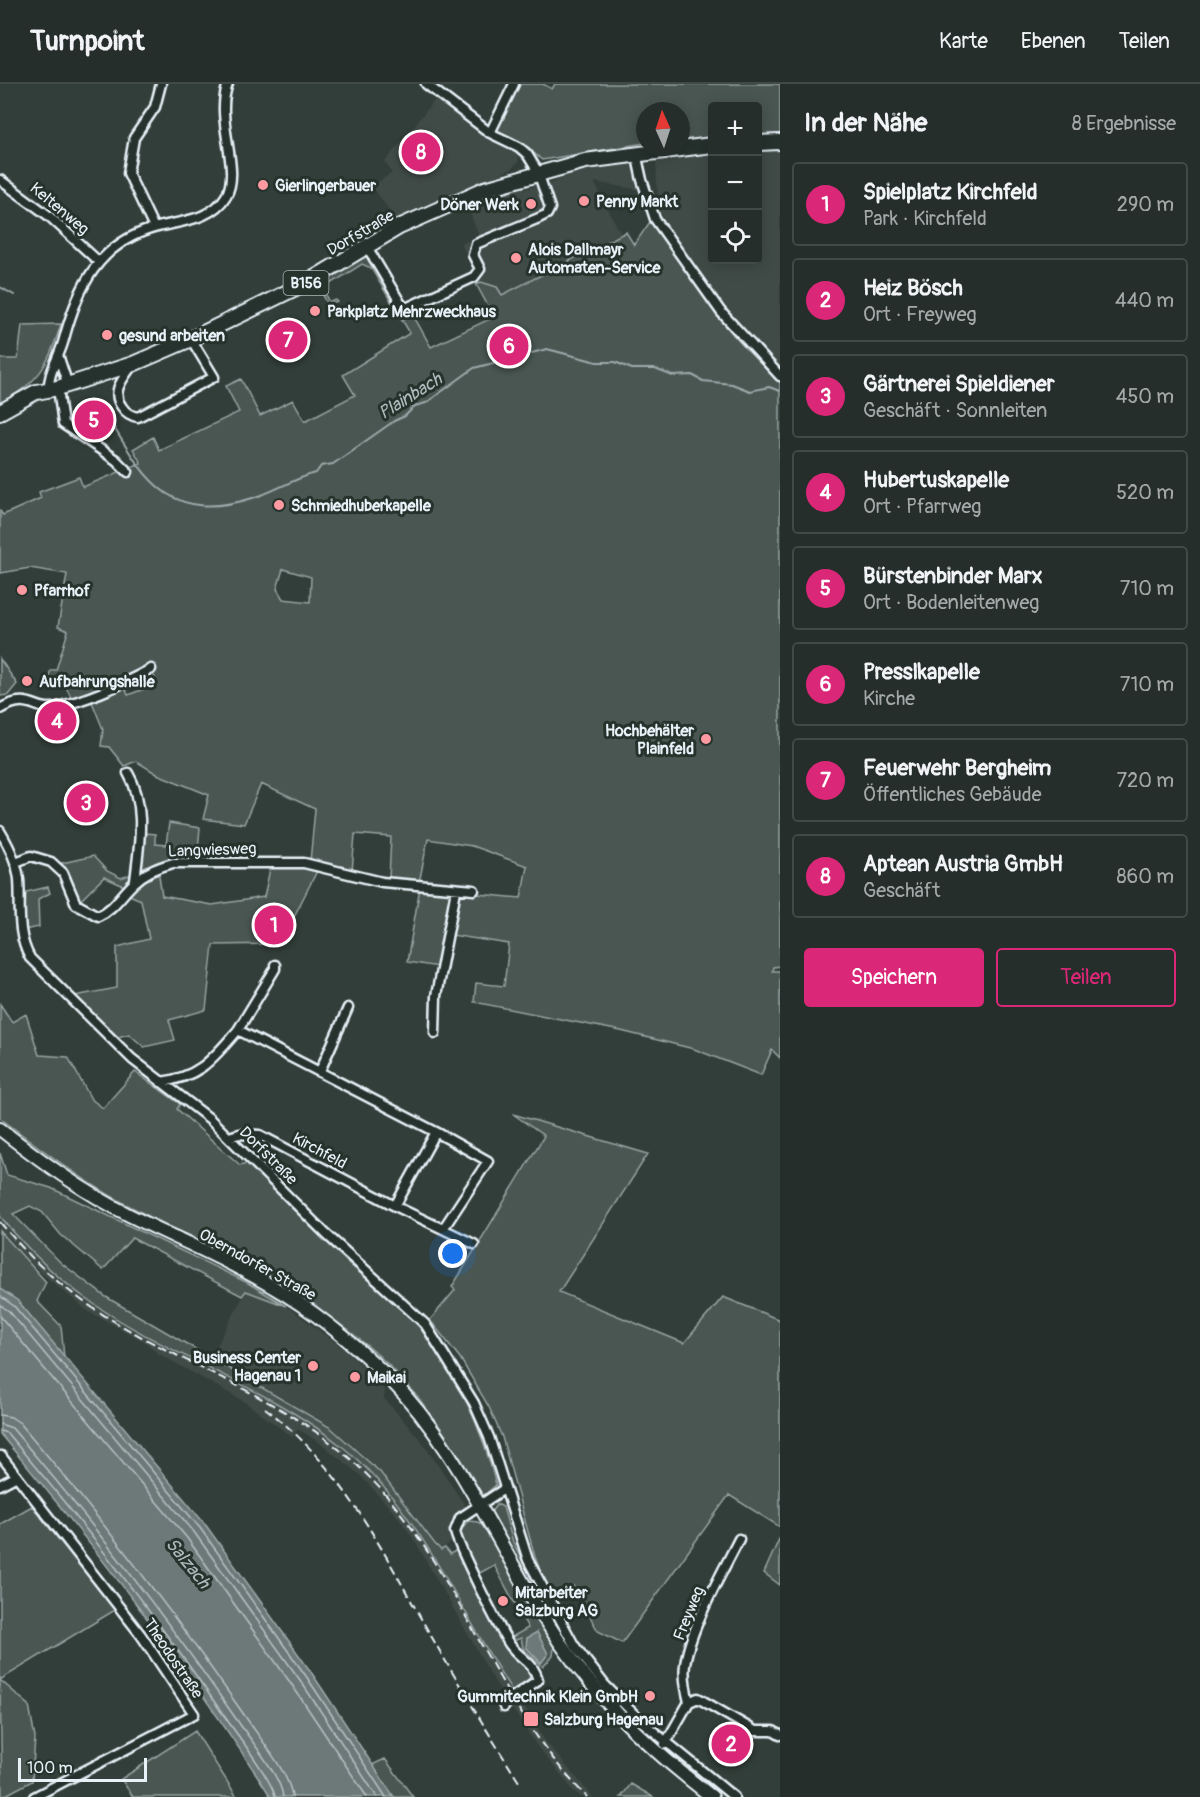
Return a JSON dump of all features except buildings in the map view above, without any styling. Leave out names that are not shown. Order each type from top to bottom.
[{"type":"main road","points":[[762,143],[780,141]]},
{"type":"main road","name":"B156","points":[[633,153],[708,145]]},
{"type":"main road","name":"Dorfstraße","points":[[3,411],[47,396],[58,388],[133,364],[191,339],[306,283],[399,227],[475,193],[538,172],[633,153]]},
{"type":"main road","name":"Oberndorfer Straße","points":[[0,1129],[47,1166],[87,1192],[232,1264],[315,1314],[353,1344],[401,1390],[439,1438],[480,1504],[544,1619],[597,1693],[628,1727],[712,1797]]},
{"type":"street","points":[[154,228],[129,173],[134,138],[155,107],[160,84]]},
{"type":"street","points":[[58,388],[48,381],[59,358],[75,302],[99,262],[119,243],[154,228],[199,217],[216,208],[227,195],[230,168],[222,98],[228,84]]},
{"type":"street","points":[[366,245],[405,309],[474,277],[480,269],[473,255],[476,244],[547,214],[550,202],[538,172],[519,147],[490,133],[426,84]]},
{"type":"street","points":[[490,133],[514,84]]},
{"type":"street","points":[[633,153],[655,219],[720,312],[780,376]]},
{"type":"street","name":"Keltenweg","points":[[0,180],[49,216],[99,262]]},
{"type":"street","points":[[133,364],[119,385],[117,394],[125,411],[138,417],[214,377],[191,339]]},
{"type":"street","points":[[59,358],[58,388],[63,424],[116,460],[128,472]]},
{"type":"street","points":[[0,709],[15,700],[56,708],[117,687],[151,669]]},
{"type":"street","points":[[128,773],[137,792],[139,810],[135,882]]},
{"type":"street","name":"Dorfstraße","points":[[0,831],[16,862],[19,878],[21,936],[30,958],[132,1059],[229,1137],[326,1234],[425,1324],[474,1403],[489,1437],[504,1489]]},
{"type":"street","name":"Langwiesweg","points":[[16,862],[31,856],[51,862],[66,879],[76,904],[98,916],[110,911],[135,882],[153,869],[173,863],[288,862],[382,882],[474,890]]},
{"type":"street","points":[[435,1033],[436,996],[456,890]]},
{"type":"street","points":[[161,1082],[203,1069],[238,1030],[274,970],[274,965]]},
{"type":"street","points":[[320,1071],[348,1008]]},
{"type":"street","points":[[238,1030],[488,1161],[443,1229]]},
{"type":"street","points":[[394,1206],[436,1132]]},
{"type":"street","name":"Kirchfeld","points":[[229,1137],[239,1134],[261,1135],[394,1206],[474,1244]]},
{"type":"street","name":"Theodostraße","points":[[0,1456],[141,1635],[194,1714],[34,1797]]},
{"type":"street","points":[[0,1485],[17,1476]]},
{"type":"street","points":[[504,1707],[511,1698],[538,1680],[529,1661],[510,1646],[455,1537],[456,1523],[460,1518],[504,1489],[530,1564],[574,1645],[604,1684],[665,1744],[734,1797]]},
{"type":"street","name":"Freyweg","points":[[689,1702],[685,1684],[685,1661],[716,1585],[739,1539]]},
{"type":"street","points":[[665,1744],[689,1702],[698,1698],[755,1731],[773,1731],[780,1735]]},
{"type":"shaded area","points":[[518,84],[543,84],[552,89],[555,84],[780,84],[780,134],[762,135],[762,102],[708,102],[708,138],[690,139],[690,102],[636,102],[636,144],[542,160],[522,143],[496,130]]},
{"type":"shaded area","points":[[437,97],[492,140],[517,154],[519,161],[511,169],[397,221],[372,186],[392,173],[385,162]]},
{"type":"shaded area","points":[[780,148],[780,371],[715,299],[658,209],[656,159],[708,154],[708,264],[762,264],[762,149]]},
{"type":"shaded area","points":[[625,162],[630,164],[641,190],[594,182],[621,234],[502,295],[497,287],[481,282],[461,244],[479,236],[466,204],[520,186],[525,189],[553,182],[570,173]]},
{"type":"shaded area","points":[[652,219],[726,326],[780,381],[780,966],[773,967],[772,971],[780,971],[780,1058],[772,1050],[761,1075],[694,1049],[621,1031],[474,1002],[476,983],[504,986],[509,944],[451,935],[460,895],[467,893],[521,898],[527,866],[472,846],[428,839],[419,883],[389,879],[391,837],[355,834],[352,872],[310,862],[315,809],[261,784],[244,824],[203,819],[209,795],[157,774],[136,761],[124,766],[109,747],[101,746],[103,729],[92,702],[125,688],[128,695],[157,684],[151,667],[83,697],[72,699],[64,683],[48,678],[51,670],[56,670],[68,631],[58,627],[67,574],[30,568],[0,573],[0,511],[3,515],[41,498],[39,492],[79,477],[83,487],[141,463],[133,449],[153,437],[159,450],[239,412],[226,386],[241,379],[260,416],[293,400],[305,421],[355,395],[343,375],[410,333],[371,268],[362,264],[326,287],[324,291],[330,302],[336,300],[338,302],[328,305],[322,293],[323,283],[366,255],[404,319],[413,315],[431,347],[494,317],[476,284],[481,282],[497,287],[502,295],[626,232],[634,245]],"holes":[[[283,569],[311,577],[310,602],[283,599],[277,589]]]},
{"type":"shaded area","points":[[61,324],[52,351],[41,371],[25,388],[0,403],[0,359],[18,359],[22,325]]},
{"type":"shaded area","points":[[0,659],[17,684],[8,695],[0,696]]},
{"type":"shaded area","points":[[169,823],[200,828],[197,860],[140,872],[138,870],[144,833],[155,834],[155,844],[166,845]]},
{"type":"shaded area","points":[[93,856],[107,871],[121,878],[132,874],[126,887],[104,877],[80,901],[70,875],[58,864]]},
{"type":"shaded area","points":[[271,864],[318,869],[280,944],[213,945],[206,1010],[169,1020],[175,1040],[144,1047],[129,1034],[118,1037],[75,996],[117,988],[117,947],[149,939],[141,900],[127,894],[136,884],[158,869],[162,896],[212,905],[264,897]]},
{"type":"shaded area","points":[[48,887],[50,893],[38,899],[39,927],[24,930],[26,892]]},
{"type":"shaded area","points":[[420,887],[448,892],[452,897],[438,967],[407,962]]},
{"type":"shaded area","points":[[0,1004],[12,1022],[26,1014],[39,1055],[68,1057],[91,1099],[103,1108],[135,1072],[180,1104],[177,1109],[240,1165],[247,1163],[344,1259],[408,1314],[430,1341],[455,1379],[475,1420],[496,1485],[483,1496],[448,1439],[422,1403],[393,1369],[348,1330],[285,1288],[104,1192],[0,1118]]},
{"type":"shaded area","points":[[513,1114],[648,1154],[559,1292],[684,1343],[723,1297],[780,1320],[780,1527],[729,1495],[622,1643],[598,1631],[573,1586],[551,1598],[535,1557],[502,1437],[489,1407],[460,1358],[430,1320],[455,1290],[452,1287],[544,1136]]},
{"type":"shaded area","points":[[0,1153],[7,1175],[51,1188],[248,1283],[286,1306],[246,1291],[242,1296],[132,1238],[103,1270],[61,1235],[42,1212],[30,1206],[13,1214],[61,1263],[106,1297],[331,1428],[380,1472],[435,1544],[441,1550],[445,1548],[450,1554],[457,1550],[507,1650],[531,1673],[527,1683],[513,1692],[418,1532],[372,1474],[344,1448],[283,1407],[119,1320],[76,1291],[30,1250],[0,1216]]},
{"type":"shaded area","points":[[0,1216],[37,1258],[89,1301],[287,1410],[326,1434],[363,1465],[405,1512],[466,1611],[503,1677],[535,1722],[545,1741],[593,1797],[581,1797],[573,1790],[537,1746],[495,1682],[415,1541],[399,1518],[360,1475],[324,1446],[298,1429],[292,1437],[245,1402],[159,1354],[144,1341],[89,1312],[41,1273],[15,1247],[0,1230]]},
{"type":"shaded area","points":[[0,1231],[46,1282],[37,1301],[61,1326],[64,1357],[18,1301],[0,1289]]},
{"type":"shaded area","points":[[246,1291],[286,1306],[347,1351],[382,1386],[385,1391],[384,1398],[424,1444],[466,1507],[453,1518],[450,1525],[452,1542],[441,1550],[380,1472],[331,1428],[215,1362],[217,1357],[215,1349]]},
{"type":"shaded area","points":[[497,1504],[503,1507],[513,1542],[551,1617],[549,1618],[490,1513]]},
{"type":"shaded area","points":[[32,1506],[115,1610],[0,1680],[0,1524]]},
{"type":"shaded area","points":[[468,1521],[478,1522],[483,1526],[554,1647],[553,1656],[543,1667],[523,1648],[521,1638],[513,1641],[491,1605],[464,1547],[461,1534]],"holes":[[[494,1565],[528,1628],[512,1637],[478,1574]]]},
{"type":"shaded area","points":[[780,1537],[780,1585],[764,1573]]},
{"type":"shaded area","points":[[0,1680],[29,1705],[35,1738],[32,1781],[2,1797]]},
{"type":"shaded area","points":[[195,1731],[237,1797],[133,1797],[121,1779]]},
{"type":"shaded area","points":[[385,1759],[413,1797],[394,1797],[372,1765]]},
{"type":"shaded area","points":[[631,1784],[653,1797],[621,1797]]},
{"type":"water","name":"Salzach","points":[[0,1289],[18,1301],[205,1524],[311,1672],[394,1797],[271,1797],[240,1749],[142,1611],[0,1434]]},
{"type":"water","points":[[537,1632],[548,1654],[541,1663],[526,1647],[527,1638]]},
{"type":"waterway","name":"Plainbach","points":[[0,287],[14,295]]},
{"type":"waterway","name":"Plainbach","points":[[104,411],[132,457],[146,475],[162,490],[179,500],[200,505],[225,504],[256,497],[316,473],[321,466],[333,464],[394,421],[405,416],[415,406],[426,403],[474,368],[547,349],[597,362],[615,362],[632,369],[655,369],[673,376],[692,375],[703,381],[732,384],[750,391],[769,387],[780,391]]},
{"type":"railway","points":[[0,1222],[44,1269],[93,1308],[160,1347],[297,1419],[329,1441],[358,1466],[392,1503],[422,1543],[524,1717],[553,1758],[587,1797]]},
{"type":"railway","points":[[265,1408],[315,1454],[355,1506],[519,1782]]},
{"type":"place","name":"Aptean Austria GmbH","points":[[421,152]]},
{"type":"place","name":"Gierlingerbauer","points":[[263,185]]},
{"type":"place","name":"Penny Markt","points":[[584,201]]},
{"type":"place","name":"Döner Werk","points":[[531,204]]},
{"type":"place","name":"Alois Dallmayr Automaten-Service","points":[[516,258]]},
{"type":"place","name":"Parkplatz Mehrzweckhaus","points":[[315,311]]},
{"type":"place","name":"gesund arbeiten","points":[[107,335]]},
{"type":"place","name":"Feuerwehr Bergheim","points":[[288,340]]},
{"type":"place","name":"Presslkapelle","points":[[509,346]]},
{"type":"place","name":"Bürstenbinder Marx","points":[[94,420]]},
{"type":"place","name":"Schmiedhuberkapelle","points":[[279,505]]},
{"type":"place","name":"Pfarrhof","points":[[22,590]]},
{"type":"place","name":"Aufbahrungshalle","points":[[27,681]]},
{"type":"place","name":"Hubertuskapelle","points":[[57,721]]},
{"type":"place","name":"Hochbehälter Plainfeld","points":[[706,739]]},
{"type":"place","name":"Gärtnerei Spieldiener","points":[[86,803]]},
{"type":"place","name":"Spielplatz Kirchfeld","points":[[274,925]]},
{"type":"place","name":"Business Center Hagenau 1","points":[[313,1366]]},
{"type":"place","name":"Maikai","points":[[355,1377]]},
{"type":"place","name":"Mitarbeiter Salzburg AG","points":[[503,1601]]},
{"type":"place","name":"Gummitechnik Klein GmbH","points":[[650,1696]]},
{"type":"place","name":"Salzburg Hagenau","points":[[531,1719]]},
{"type":"place","name":"Heiz Bösch","points":[[731,1744]]}]
